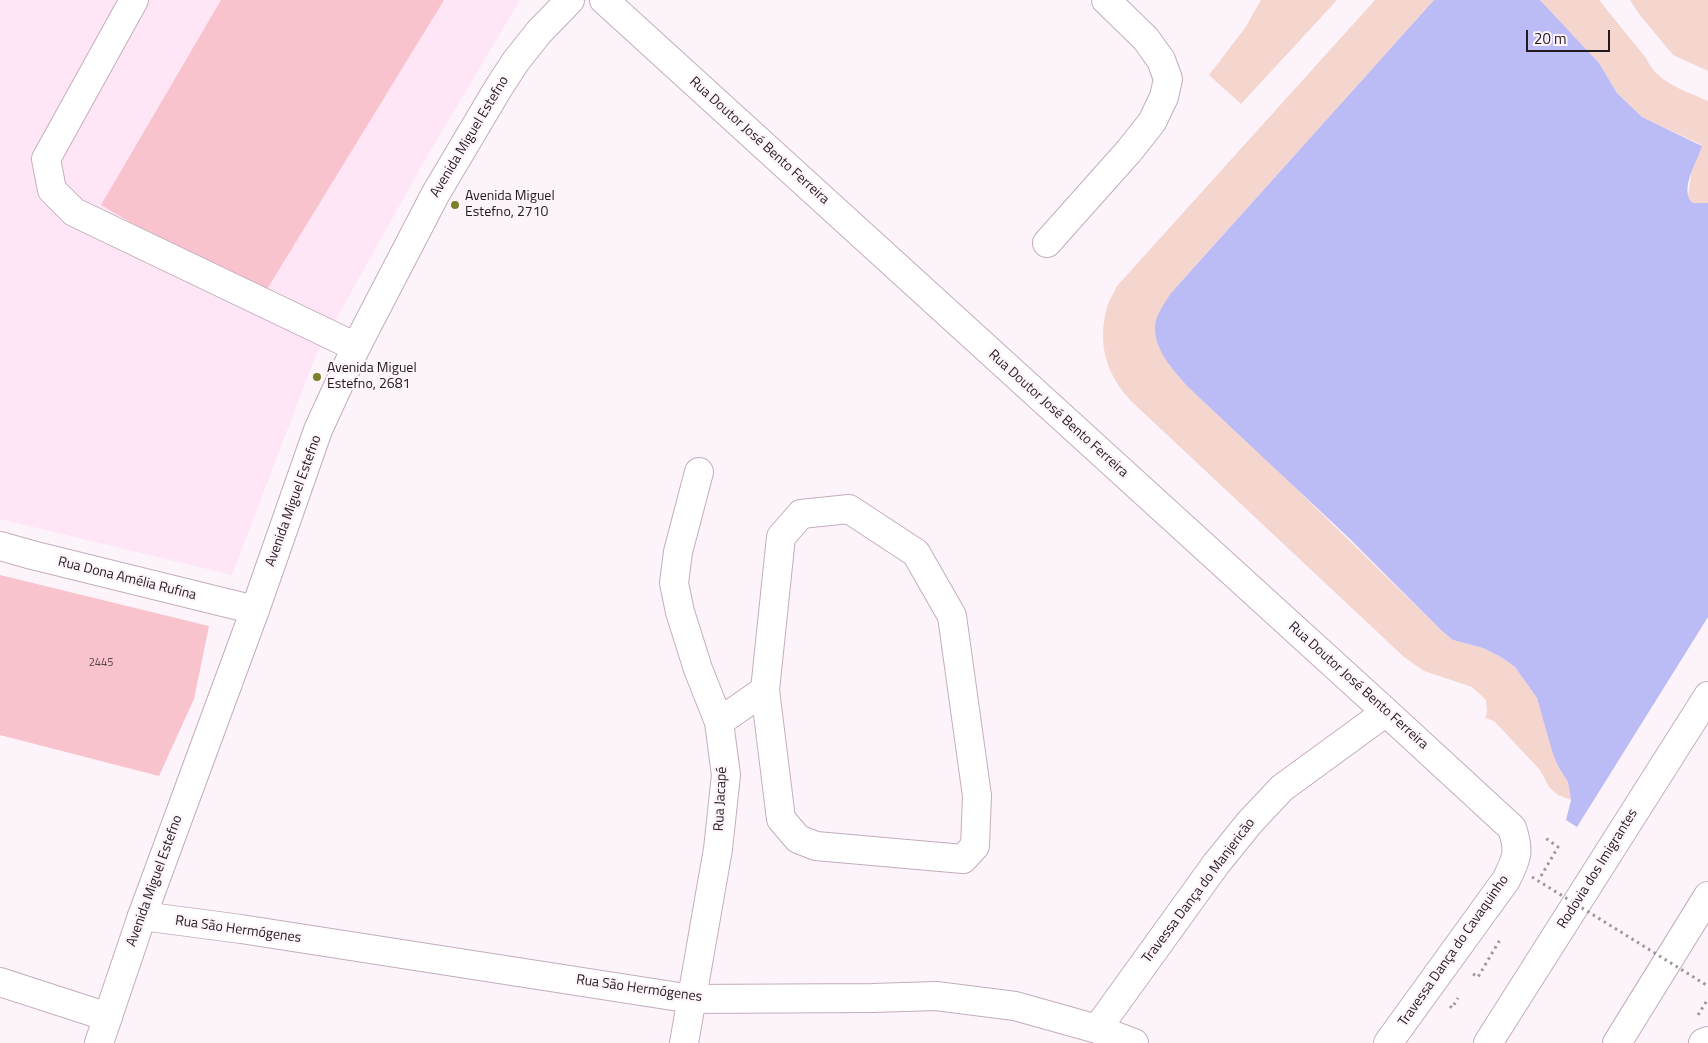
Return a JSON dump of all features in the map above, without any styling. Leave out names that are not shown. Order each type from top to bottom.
[{"type":"main road","points":[[134,0],[46,159],[52,190],[74,212],[356,347]]},
{"type":"main road","name":"Avenida Miguel Estefno","points":[[100,1043],[142,916],[255,610],[318,430],[356,347],[436,193],[516,61],[538,32],[570,0]]},
{"type":"main road","name":"Rua Doutor José Bento Ferreira","points":[[604,0],[1512,828]]},
{"type":"main road","points":[[1047,243],[1129,151],[1152,122],[1164,97],[1168,79],[1161,60],[1146,39],[1106,0]]},
{"type":"main road","name":"Rua Jacapé","points":[[684,1043],[718,849],[726,775],[719,722],[698,670],[680,612],[674,583],[678,552],[699,472]]},
{"type":"main road","points":[[719,722],[764,690],[781,537],[801,514],[849,509],[916,554],[952,616],[977,796],[975,846],[963,859],[816,846],[798,839],[781,819],[764,690]]},
{"type":"main road","name":"Rua Dona Amélia Rufina","points":[[0,546],[41,558],[255,610]]},
{"type":"main road","name":"Rodovia dos Imigrantes","points":[[1488,1043],[1708,696]]},
{"type":"main road","name":"Travessa Dança do Manjericão","points":[[1097,1029],[1216,864],[1250,822],[1282,788],[1386,712]]},
{"type":"main road","name":"Travessa Dança do Cavaquinho","points":[[1388,1043],[1506,880],[1515,862],[1518,845],[1512,828]]},
{"type":"main road","points":[[1617,1043],[1708,896]]},
{"type":"main road","name":"Rua São Hermógenes","points":[[142,916],[241,929],[692,999],[936,996],[1015,1006],[1097,1029],[1134,1043]]},
{"type":"main road","points":[[0,982],[108,1017]]},
{"type":"main road","points":[[1703,1043],[1708,1041]]},
{"type":"path","points":[[1538,881],[1558,847],[1541,836]]},
{"type":"path","points":[[1532,877],[1708,986]]},
{"type":"shaded area","points":[[0,0],[520,0],[429,153],[316,355],[232,575],[0,519]]},
{"type":"shaded area","points":[[1261,0],[1337,0],[1241,104],[1209,75],[1245,28]]},
{"type":"shaded area","points":[[1375,0],[1434,0],[1171,293],[1169,365],[1188,387],[1275,468],[1442,631],[1453,640],[1483,648],[1515,667],[1537,698],[1559,768],[1568,782],[1571,800],[1558,795],[1549,787],[1540,770],[1494,721],[1485,718],[1487,712],[1486,700],[1472,687],[1424,671],[1404,657],[1131,401],[1115,380],[1106,358],[1103,334],[1104,321],[1108,304],[1117,286]]},
{"type":"shaded area","points":[[1540,0],[1599,0],[1657,74],[1672,85],[1708,101],[1708,203],[1693,203],[1688,197],[1692,168],[1702,145],[1642,117],[1617,93],[1599,63]]},
{"type":"shaded area","points":[[1630,0],[1708,0],[1708,71],[1673,55],[1639,14]]},
{"type":"water","points":[[1434,0],[1540,0],[1599,63],[1617,93],[1642,117],[1702,146],[1690,175],[1688,191],[1689,198],[1693,203],[1708,203],[1708,617],[1577,827],[1566,820],[1571,800],[1568,782],[1553,754],[1537,698],[1515,667],[1483,648],[1453,640],[1442,631],[1349,538],[1188,387],[1176,374],[1161,351],[1156,335],[1157,317],[1171,293]]},
{"type":"building","points":[[221,0],[444,0],[261,299],[101,205]]},
{"type":"building","points":[[0,575],[209,626],[194,699],[159,776],[0,735]]},
{"type":"place","name":"Avenida Miguel Estefno, 2710","points":[[455,205]]},
{"type":"place","name":"Avenida Miguel Estefno, 2681","points":[[317,377]]}]
